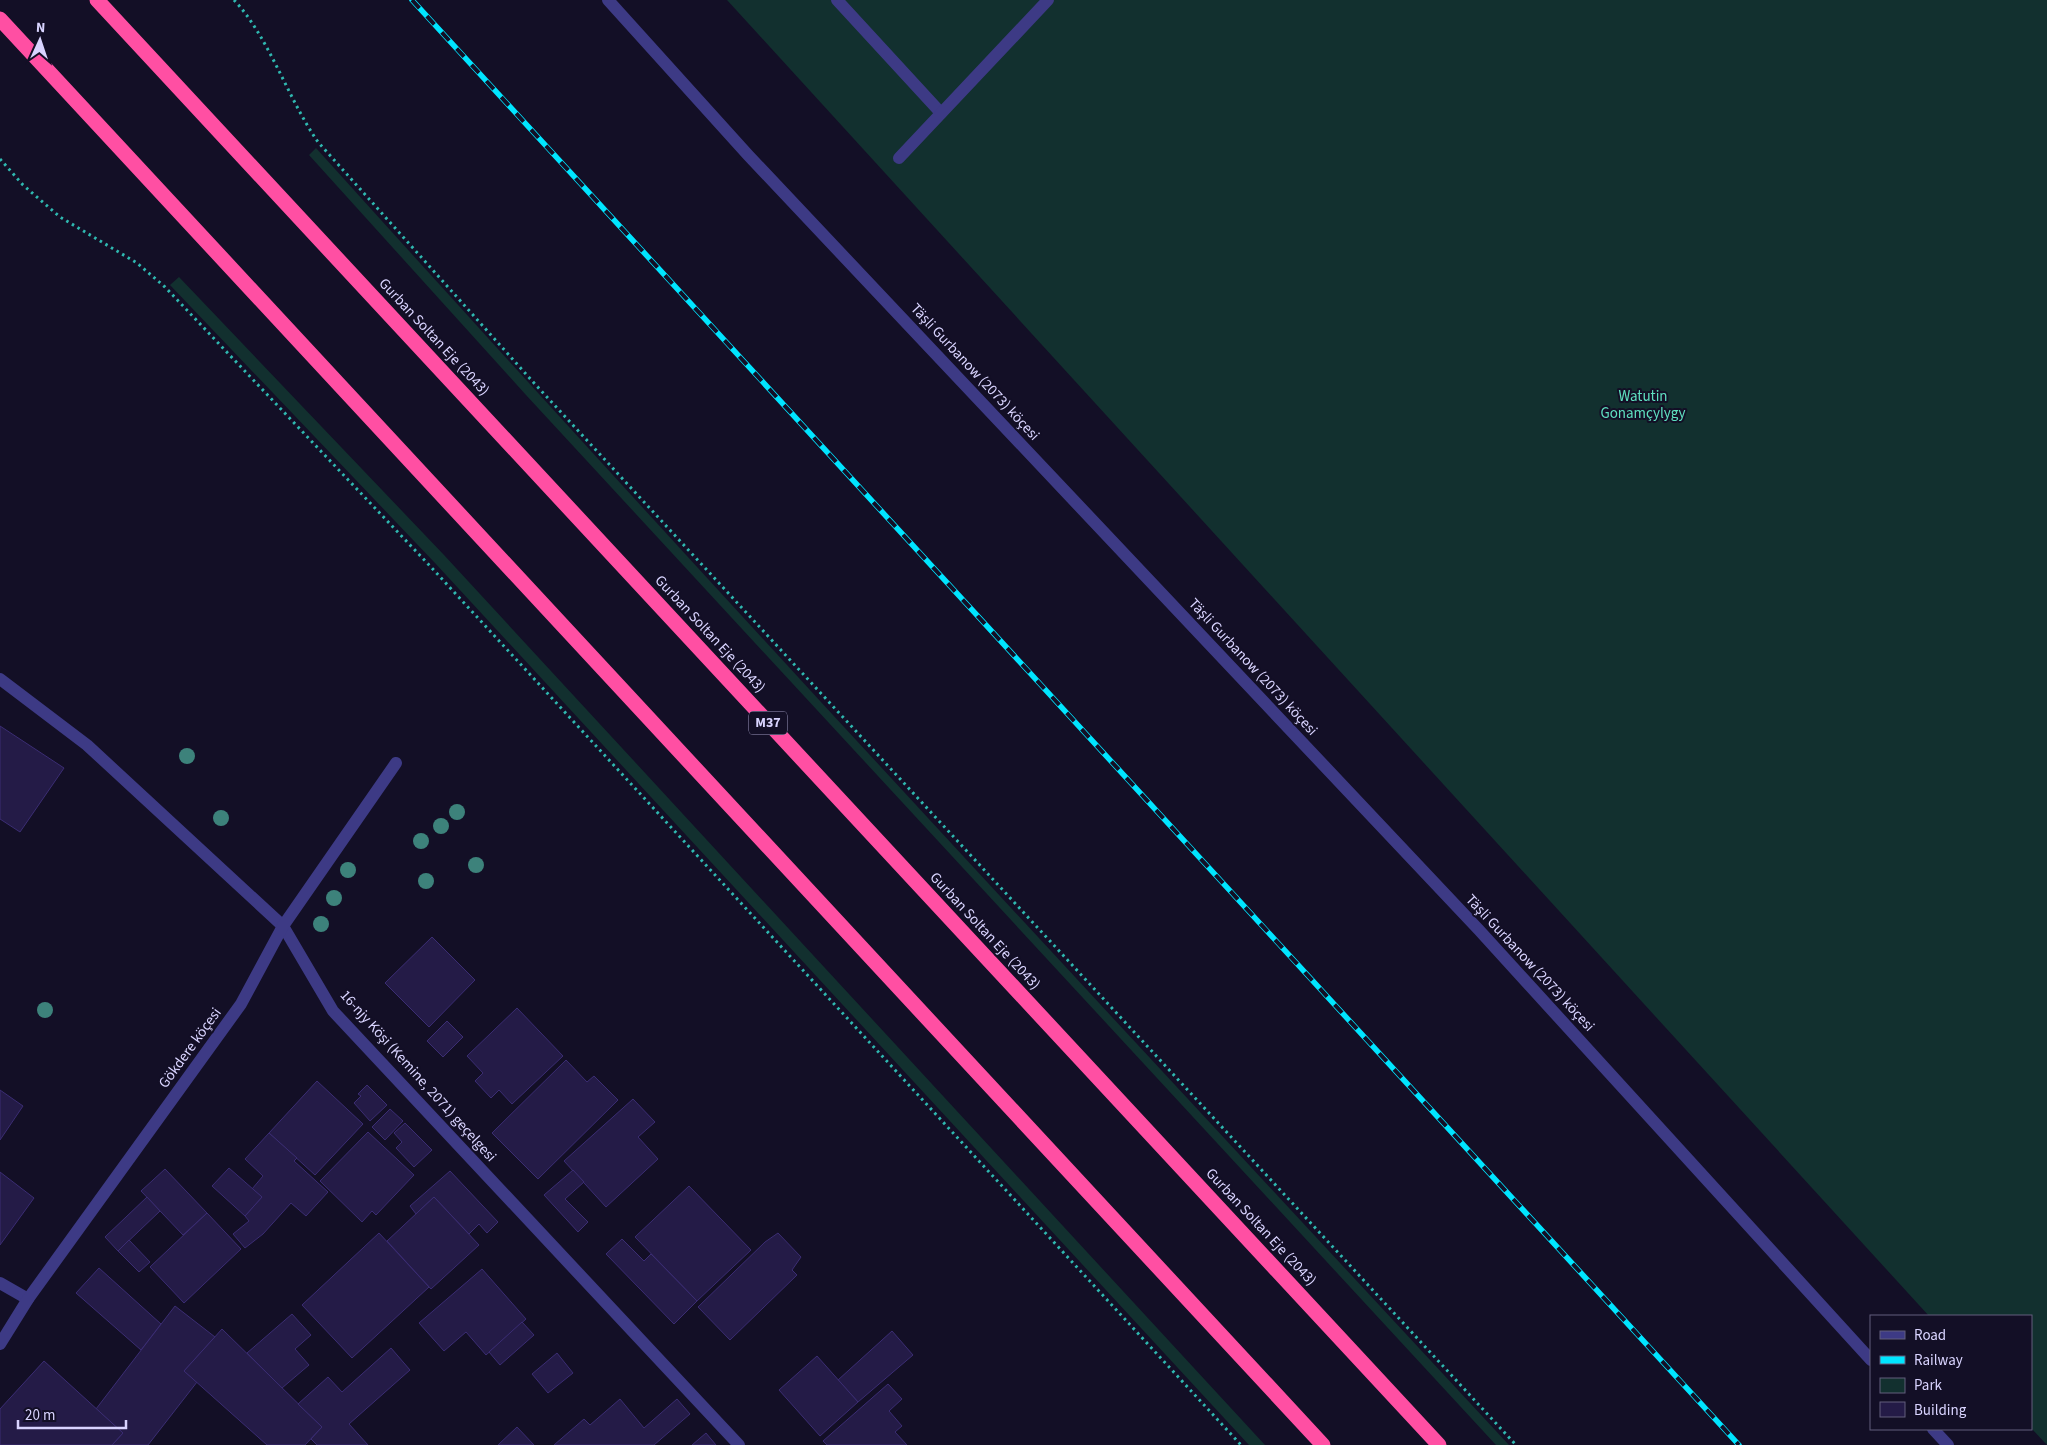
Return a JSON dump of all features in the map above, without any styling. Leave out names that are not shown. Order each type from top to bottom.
[{"type":"highway","name":"Gurban Soltan Eje (2043)","points":[[97,0],[1439,1445]]},
{"type":"highway","points":[[0,19],[1323,1445]]},
{"type":"street","name":"Täşli Gurbanow (2073) köçesi","points":[[608,0],[748,155],[1479,930],[1870,1359]]},
{"type":"street","points":[[837,0],[940,113]]},
{"type":"street","points":[[899,158],[1048,0]]},
{"type":"street","name":"16-njy Köşi (Kemine, 2071) geçelgesi","points":[[0,679],[87,745],[282,926],[333,1011],[739,1445]]},
{"type":"street","name":"Gökdere köçesi","points":[[0,1344],[28,1299],[241,1004],[282,926],[396,763]]},
{"type":"street","points":[[0,1283],[28,1299]]},
{"type":"street","points":[[1934,1430],[1948,1445]]},
{"type":"path","points":[[234,0],[255,26],[300,116],[318,142],[547,397],[1516,1445]]},
{"type":"path","points":[[0,159],[23,185],[60,217],[137,263],[165,287],[437,574],[1241,1445]]},
{"type":"green space","name":"Watutin Gonamçylygy","points":[[727,0],[2047,0],[2047,1445],[2032,1429],[2032,1315],[1928,1315]]},
{"type":"green space","points":[[316,148],[1059,960],[1509,1445],[1496,1445],[526,395],[309,155]]},
{"type":"green space","points":[[179,277],[444,555],[1265,1445],[1249,1445],[435,563],[170,285]]},
{"type":"building","points":[[0,726],[64,768],[20,832],[0,819]]},
{"type":"building","points":[[432,937],[475,980],[429,1027],[385,983]]},
{"type":"building","points":[[517,1008],[563,1056],[512,1104],[499,1090],[491,1098],[475,1081],[483,1073],[467,1056]]},
{"type":"building","points":[[447,1021],[463,1037],[443,1057],[427,1041]]},
{"type":"building","points":[[566,1060],[587,1082],[594,1076],[618,1100],[538,1179],[492,1133]]},
{"type":"building","points":[[317,1081],[363,1124],[315,1175],[269,1133]]},
{"type":"building","points":[[367,1085],[387,1105],[370,1121],[354,1103],[361,1096],[358,1094]]},
{"type":"building","points":[[0,1090],[23,1106],[0,1140]]},
{"type":"building","points":[[633,1099],[655,1122],[638,1137],[658,1159],[606,1207],[564,1161]]},
{"type":"building","points":[[390,1109],[403,1121],[385,1140],[372,1127]]},
{"type":"building","points":[[405,1123],[432,1150],[414,1167],[396,1148],[402,1142],[394,1133]]},
{"type":"building","points":[[368,1132],[414,1175],[376,1215],[372,1211],[362,1222],[320,1181]]},
{"type":"building","points":[[269,1133],[297,1158],[294,1161],[328,1192],[306,1216],[291,1203],[263,1234],[245,1248],[233,1234],[249,1221],[245,1216],[262,1197],[252,1189],[263,1176],[245,1159]]},
{"type":"building","points":[[229,1168],[262,1197],[245,1216],[212,1186]]},
{"type":"building","points":[[165,1169],[207,1213],[183,1235],[141,1191]]},
{"type":"building","points":[[573,1170],[584,1182],[565,1199],[588,1222],[578,1232],[544,1195]]},
{"type":"building","points":[[450,1171],[498,1222],[487,1233],[479,1224],[469,1234],[434,1197],[416,1214],[410,1206]]},
{"type":"building","points":[[0,1172],[34,1198],[0,1245]]},
{"type":"building","points":[[689,1186],[751,1250],[697,1301],[635,1237]]},
{"type":"building","points":[[147,1197],[160,1211],[118,1251],[105,1237]]},
{"type":"building","points":[[434,1197],[479,1245],[431,1289],[387,1241]]},
{"type":"building","points":[[207,1213],[241,1249],[184,1303],[150,1267]]},
{"type":"building","points":[[379,1233],[429,1287],[352,1358],[302,1305]]},
{"type":"building","points":[[778,1233],[801,1257],[792,1270],[797,1275],[730,1340],[698,1307],[765,1242]]},
{"type":"building","points":[[622,1239],[644,1261],[651,1254],[697,1301],[674,1324],[606,1254]]},
{"type":"building","points":[[129,1240],[150,1262],[139,1272],[118,1251]]},
{"type":"building","points":[[99,1268],[161,1324],[141,1350],[76,1293]]},
{"type":"building","points":[[482,1269],[526,1319],[486,1355],[466,1332],[444,1351],[419,1323]]},
{"type":"building","points":[[175,1306],[215,1337],[184,1371],[197,1382],[148,1445],[112,1445],[123,1433],[96,1409]]},
{"type":"building","points":[[292,1314],[311,1335],[295,1349],[309,1365],[282,1388],[247,1353]]},
{"type":"building","points":[[522,1322],[534,1335],[500,1365],[489,1352]]},
{"type":"building","points":[[222,1329],[322,1427],[305,1445],[267,1445],[184,1371]]},
{"type":"building","points":[[892,1331],[913,1355],[858,1402],[838,1380]]},
{"type":"building","points":[[391,1348],[410,1370],[349,1424],[368,1445],[317,1445],[311,1439],[322,1427],[298,1404],[328,1377],[342,1392]]},
{"type":"building","points":[[557,1353],[573,1373],[548,1393],[532,1374]]},
{"type":"building","points":[[817,1356],[858,1402],[820,1436],[779,1390]]},
{"type":"building","points":[[44,1361],[123,1433],[112,1445],[0,1445],[0,1409]]},
{"type":"building","points":[[888,1384],[902,1399],[889,1411],[902,1426],[895,1432],[907,1445],[827,1445],[823,1441]]},
{"type":"building","points":[[620,1399],[644,1428],[677,1399],[690,1414],[654,1445],[554,1445],[584,1419],[590,1425]]},
{"type":"building","points":[[517,1427],[534,1445],[498,1445]]},
{"type":"building","points":[[706,1433],[716,1445],[692,1445]]},
{"type":"railway","points":[[412,0],[1739,1445]]}]
